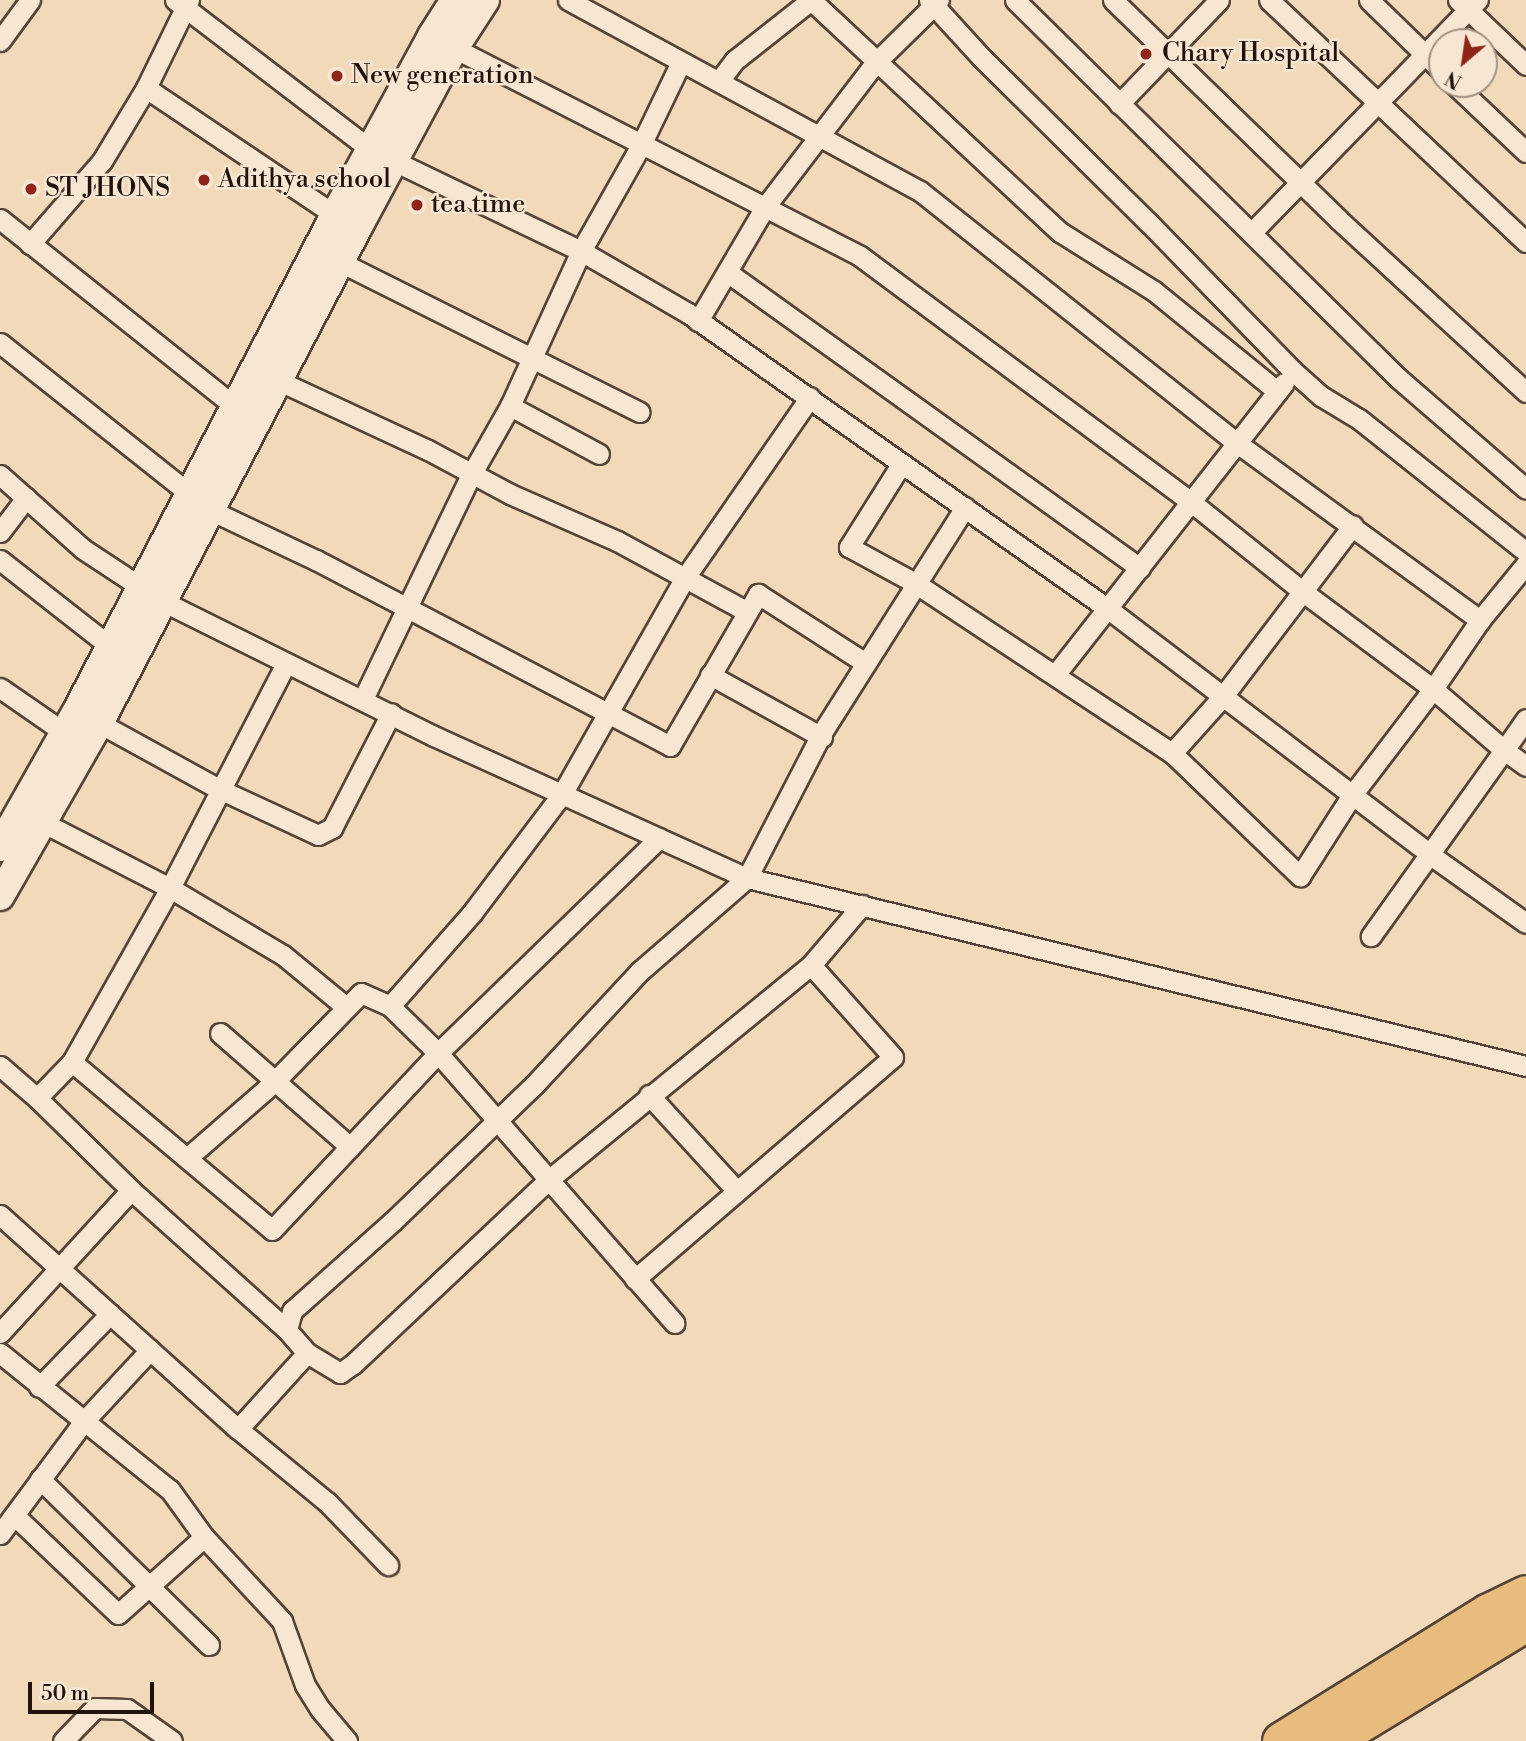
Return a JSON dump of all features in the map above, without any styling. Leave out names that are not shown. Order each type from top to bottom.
[{"type":"highway","points":[[1281,1741],[1486,1614],[1526,1594]]},
{"type":"highway","points":[[1331,1741],[1526,1622]]},
{"type":"main road","points":[[6,847],[44,823],[99,723],[152,595],[200,503],[277,380],[340,262],[432,36],[455,0]]},
{"type":"main road","points":[[200,503],[234,406],[335,215],[383,156],[485,0]]},
{"type":"main road","points":[[0,896],[6,847],[111,647],[152,595]]},
{"type":"street","points":[[0,41],[30,0]]},
{"type":"street","points":[[568,0],[821,134],[920,191],[1237,443],[1480,620]]},
{"type":"street","points":[[719,81],[735,60],[811,0],[1060,232],[1154,291],[1277,391]]},
{"type":"street","points":[[1015,0],[1398,378],[1526,489]]},
{"type":"street","points":[[1113,0],[1300,183],[1526,392]]},
{"type":"street","points":[[1119,104],[1219,0]]},
{"type":"street","points":[[1269,0],[1375,103],[1526,242]]},
{"type":"street","points":[[1369,0],[1426,54]]},
{"type":"street","points":[[698,321],[765,207],[876,62],[934,2],[982,58],[1149,223],[1293,371],[1321,396],[1359,419],[1526,552]]},
{"type":"street","points":[[30,244],[102,161],[146,88],[183,3],[383,156],[581,251],[698,321],[810,397],[900,466],[965,508],[1107,608],[1432,856],[1526,923]]},
{"type":"street","points":[[1252,232],[1375,103],[1426,54],[1468,3],[1526,65]]},
{"type":"street","points":[[454,48],[860,256],[1190,501],[1526,766]]},
{"type":"street","points":[[363,699],[472,473],[510,406],[581,251],[641,145],[681,62]]},
{"type":"street","points":[[146,88],[335,215]]},
{"type":"street","points":[[1469,98],[1526,152]]},
{"type":"street","points":[[0,219],[234,406]]},
{"type":"street","points":[[340,262],[639,412]]},
{"type":"street","points":[[727,272],[1140,568]]},
{"type":"street","points":[[0,343],[200,503],[609,712],[670,747],[758,594],[864,662]]},
{"type":"street","points":[[1055,675],[1293,371]]},
{"type":"street","points":[[277,380],[617,541],[746,611]]},
{"type":"street","points":[[390,1006],[472,913],[562,794],[684,579],[810,397]]},
{"type":"street","points":[[510,406],[599,454]]},
{"type":"street","points":[[900,466],[849,547],[915,583],[1172,753],[1300,876],[1352,795],[1433,690],[1480,620],[1526,564]]},
{"type":"street","points":[[0,475],[83,549],[152,595],[391,713],[747,878],[1526,1066]]},
{"type":"street","points":[[0,532],[26,498]]},
{"type":"street","points":[[287,1330],[292,1311],[393,1221],[495,1122],[640,971],[747,878],[822,737],[822,732],[864,662],[965,508]]},
{"type":"street","points":[[1172,753],[1224,695],[1353,525]]},
{"type":"street","points":[[0,560],[111,647]]},
{"type":"street","points":[[37,1098],[72,1062],[170,888],[286,663]]},
{"type":"street","points":[[710,675],[822,737]]},
{"type":"street","points":[[0,688],[65,733]]},
{"type":"street","points":[[99,723],[219,789],[318,835],[332,828],[391,713]]},
{"type":"street","points":[[1371,936],[1432,856],[1526,719]]},
{"type":"street","points":[[44,823],[170,888],[283,955],[346,1007]]},
{"type":"street","points":[[72,1062],[272,1230],[438,1053],[659,838]]},
{"type":"street","points":[[0,1066],[37,1098],[131,1190],[287,1330],[307,1353],[340,1373],[353,1364],[547,1181],[811,965],[862,905]]},
{"type":"street","points":[[635,1279],[894,1057],[811,965]]},
{"type":"street","points":[[187,1158],[273,1083],[361,993],[390,1006],[438,1053],[495,1122],[674,1323]]},
{"type":"street","points":[[220,1033],[273,1083],[350,1147]]},
{"type":"street","points":[[649,1095],[737,1191]]},
{"type":"street","points":[[0,1334],[58,1267],[131,1190]]},
{"type":"street","points":[[0,1214],[239,1429],[327,1502],[388,1565]]},
{"type":"street","points":[[39,1387],[110,1314]]},
{"type":"street","points":[[0,1534],[84,1421],[150,1350]]},
{"type":"street","points":[[0,1353],[170,1490],[204,1537],[282,1620],[305,1685],[320,1709],[347,1741]]},
{"type":"street","points":[[239,1429],[307,1353]]},
{"type":"street","points":[[40,1479],[150,1584],[209,1645]]},
{"type":"street","points":[[15,1516],[118,1614],[204,1537]]},
{"type":"street","points":[[63,1741],[95,1708],[127,1709],[172,1741]]},
{"type":"place","name":"Chary Hospital","points":[[1146,54]]},
{"type":"place","name":"New generation","points":[[337,76]]},
{"type":"place","name":"Adithya school","points":[[204,180]]},
{"type":"place","name":"ST JHONS","points":[[31,189]]},
{"type":"place","name":"tea time","points":[[417,205]]}]
